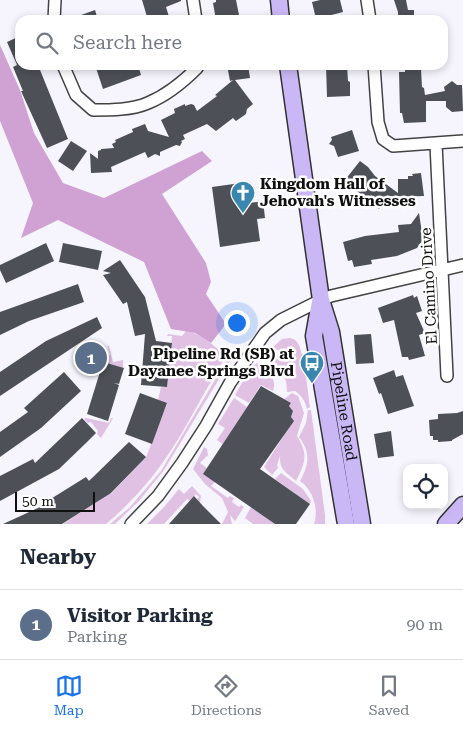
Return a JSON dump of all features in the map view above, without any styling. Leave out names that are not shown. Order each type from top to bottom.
[{"type":"main road","points":[[279,0],[280,15]]},
{"type":"main road","name":"Pipeline Road","points":[[289,70],[320,300],[314,336],[354,523]]},
{"type":"main road","points":[[446,524],[463,505]]},
{"type":"street","points":[[54,15],[55,0]]},
{"type":"street","points":[[193,0],[195,15]]},
{"type":"street","points":[[367,0],[369,15]]},
{"type":"street","points":[[65,70],[76,95],[93,110],[115,110],[148,103],[181,83],[195,70]]},
{"type":"street","points":[[374,70],[378,122],[383,139],[393,146],[463,141]]},
{"type":"street","name":"El Camino Drive","points":[[436,144],[447,376]]},
{"type":"street","points":[[130,524],[158,496],[182,464],[230,383],[265,333],[282,320],[320,300],[463,264]]},
{"type":"shaded area","points":[[0,45],[20,90],[34,133],[63,183],[104,198],[202,151],[212,161],[162,194],[206,263],[211,282],[206,294],[226,324],[211,343],[195,333],[171,329],[144,262],[58,220],[21,238],[33,203],[0,121]]},
{"type":"shaded area","points":[[186,331],[203,338],[226,356],[172,449],[141,490],[106,524],[63,524],[100,500],[88,481],[93,477],[111,494],[146,457],[167,404],[158,400],[161,387],[167,387],[172,336],[167,336],[168,334],[182,336]]},
{"type":"shaded area","points":[[290,338],[297,342],[302,354],[310,407],[307,409],[303,399],[295,391],[287,392],[284,375],[273,361],[280,352],[276,349],[269,357],[265,354],[282,339]]},
{"type":"shaded area","points":[[107,346],[109,346],[113,362],[123,360],[123,368],[103,362],[105,360],[102,359],[110,355]]},
{"type":"shaded area","points":[[233,356],[164,470],[139,501],[115,524],[110,524],[130,507],[161,471],[225,363]]},
{"type":"shaded area","points":[[257,363],[273,378],[273,391],[261,385],[249,403],[235,395],[250,369]]},
{"type":"shaded area","points":[[292,393],[298,396],[304,413],[297,436],[303,449],[304,459],[302,469],[296,481],[282,468],[280,456],[278,468],[272,475],[264,467],[293,421],[291,417],[293,411],[289,406],[291,403],[284,399]]},
{"type":"shaded area","points":[[234,398],[247,407],[223,444],[217,440],[225,428],[218,424]]},
{"type":"shaded area","points":[[308,410],[311,410],[325,524],[314,524],[316,512],[314,500],[308,489],[300,481],[307,464],[307,453],[299,437],[306,423]]},
{"type":"shaded area","points":[[111,418],[113,418],[101,438],[91,422],[88,423],[84,419],[109,423]]},
{"type":"shaded area","points":[[204,447],[207,449],[208,455],[200,463],[207,468],[215,482],[211,486],[228,498],[230,496],[234,498],[232,502],[239,507],[241,505],[244,507],[235,521],[230,515],[232,524],[222,524],[228,512],[222,498],[205,484],[193,469]]},
{"type":"shaded area","points":[[281,473],[303,489],[311,501],[310,504],[275,479]]},
{"type":"shaded area","points":[[192,486],[201,496],[200,503],[197,499],[199,497],[196,494],[190,501],[187,499],[164,524],[147,524],[179,489],[184,494]]},
{"type":"shaded area","points":[[251,507],[275,524],[253,524],[245,518]]},
{"type":"building","points":[[142,0],[181,0],[166,7],[168,15],[146,15]]},
{"type":"building","points":[[216,0],[236,0],[239,15],[215,15],[213,3]]},
{"type":"building","points":[[340,0],[343,12],[331,15],[315,15],[312,2]]},
{"type":"building","points":[[394,0],[406,0],[408,10],[414,10],[414,15],[398,15]]},
{"type":"building","points":[[95,10],[96,15],[81,15]]},
{"type":"building","points":[[15,38],[15,60],[7,42]]},
{"type":"building","points":[[15,66],[15,70],[40,70],[68,139],[47,148],[21,91],[23,91],[13,67]]},
{"type":"building","points":[[97,70],[140,70],[141,75],[103,89]]},
{"type":"building","points":[[228,70],[249,70],[250,78],[235,80],[253,104],[247,109],[246,114],[236,121],[233,118],[216,131],[207,124],[183,135],[185,139],[181,141],[180,146],[176,145],[160,152],[160,156],[155,154],[148,158],[145,152],[111,167],[112,172],[91,173],[90,153],[98,159],[98,151],[114,148],[112,144],[116,142],[115,140],[133,132],[132,129],[145,124],[148,131],[169,137],[161,120],[175,113],[174,109],[185,104],[185,106],[194,105],[197,111],[217,96],[215,95],[233,80],[230,81]]},
{"type":"building","points":[[326,70],[347,70],[350,96],[327,97]]},
{"type":"building","points":[[405,70],[421,70],[422,87],[424,88],[425,95],[445,91],[444,87],[452,81],[457,85],[462,85],[463,111],[452,112],[446,107],[446,101],[426,101],[426,122],[404,123],[402,113],[400,113],[399,72],[405,72]]},
{"type":"building","points":[[352,130],[359,151],[338,157],[334,146],[329,144],[332,140],[331,137]]},
{"type":"building","points":[[71,141],[87,151],[73,171],[58,161]]},
{"type":"building","points":[[360,161],[375,176],[398,193],[398,179],[408,179],[408,176],[413,176],[412,174],[421,173],[424,196],[390,197],[379,209],[351,186],[348,190],[341,185]]},
{"type":"building","name":"Kingdom Hall of Jehovah's Witnesses","points":[[248,182],[250,203],[263,201],[265,218],[257,219],[260,241],[220,247],[212,187]]},
{"type":"building","points":[[419,213],[423,240],[417,248],[397,256],[371,260],[372,264],[354,267],[352,260],[348,261],[343,242],[365,236],[399,232],[398,225],[411,224]]},
{"type":"building","points":[[46,243],[54,261],[6,283],[0,270],[0,265]]},
{"type":"building","points":[[63,243],[102,251],[98,270],[59,262]]},
{"type":"building","points":[[120,260],[145,297],[156,341],[172,343],[167,387],[141,385],[145,334],[135,336],[127,302],[123,304],[103,275],[111,273],[103,271]]},
{"type":"building","points":[[78,284],[84,302],[29,321],[0,335],[0,312]]},
{"type":"building","points":[[413,295],[414,298],[417,296],[422,311],[416,313],[425,333],[419,335],[425,356],[409,360],[408,357],[402,357],[394,320],[383,323],[378,308]]},
{"type":"building","points":[[97,317],[102,328],[0,396],[0,372],[46,341]]},
{"type":"building","points":[[371,334],[374,363],[356,364],[354,335]]},
{"type":"building","points":[[103,362],[124,368],[119,384],[114,383],[119,385],[108,421],[87,414]]},
{"type":"building","points":[[394,370],[396,377],[403,375],[414,406],[388,414],[381,393],[379,394],[373,378]]},
{"type":"building","points":[[64,372],[81,391],[41,428],[0,457],[0,432],[28,412],[24,408]]},
{"type":"building","points":[[261,386],[291,403],[289,406],[293,411],[291,417],[294,421],[260,469],[310,504],[296,524],[275,524],[203,474]]},
{"type":"building","points":[[140,393],[167,403],[152,444],[125,434]]},
{"type":"building","points":[[463,411],[463,434],[452,441],[438,442],[438,440],[433,440],[433,436],[430,436],[429,420],[438,419],[438,414]]},
{"type":"building","points":[[82,418],[96,433],[59,469],[0,501],[0,476],[33,459],[35,463]]},
{"type":"building","points":[[391,431],[394,456],[378,458],[374,434]]},
{"type":"building","points":[[129,442],[146,457],[111,493],[62,524],[3,524],[51,502],[49,500],[86,477],[89,481]]},
{"type":"building","points":[[194,496],[203,506],[221,524],[169,524]]},
{"type":"place","name":"Kingdom Hall of Jehovah's Witnesses","points":[[243,214]]},
{"type":"place","name":"Visitor Parking","points":[[91,358]]},
{"type":"place","name":"Pipeline Rd (SB) at Dayanee Springs Blvd","points":[[312,384]]}]
